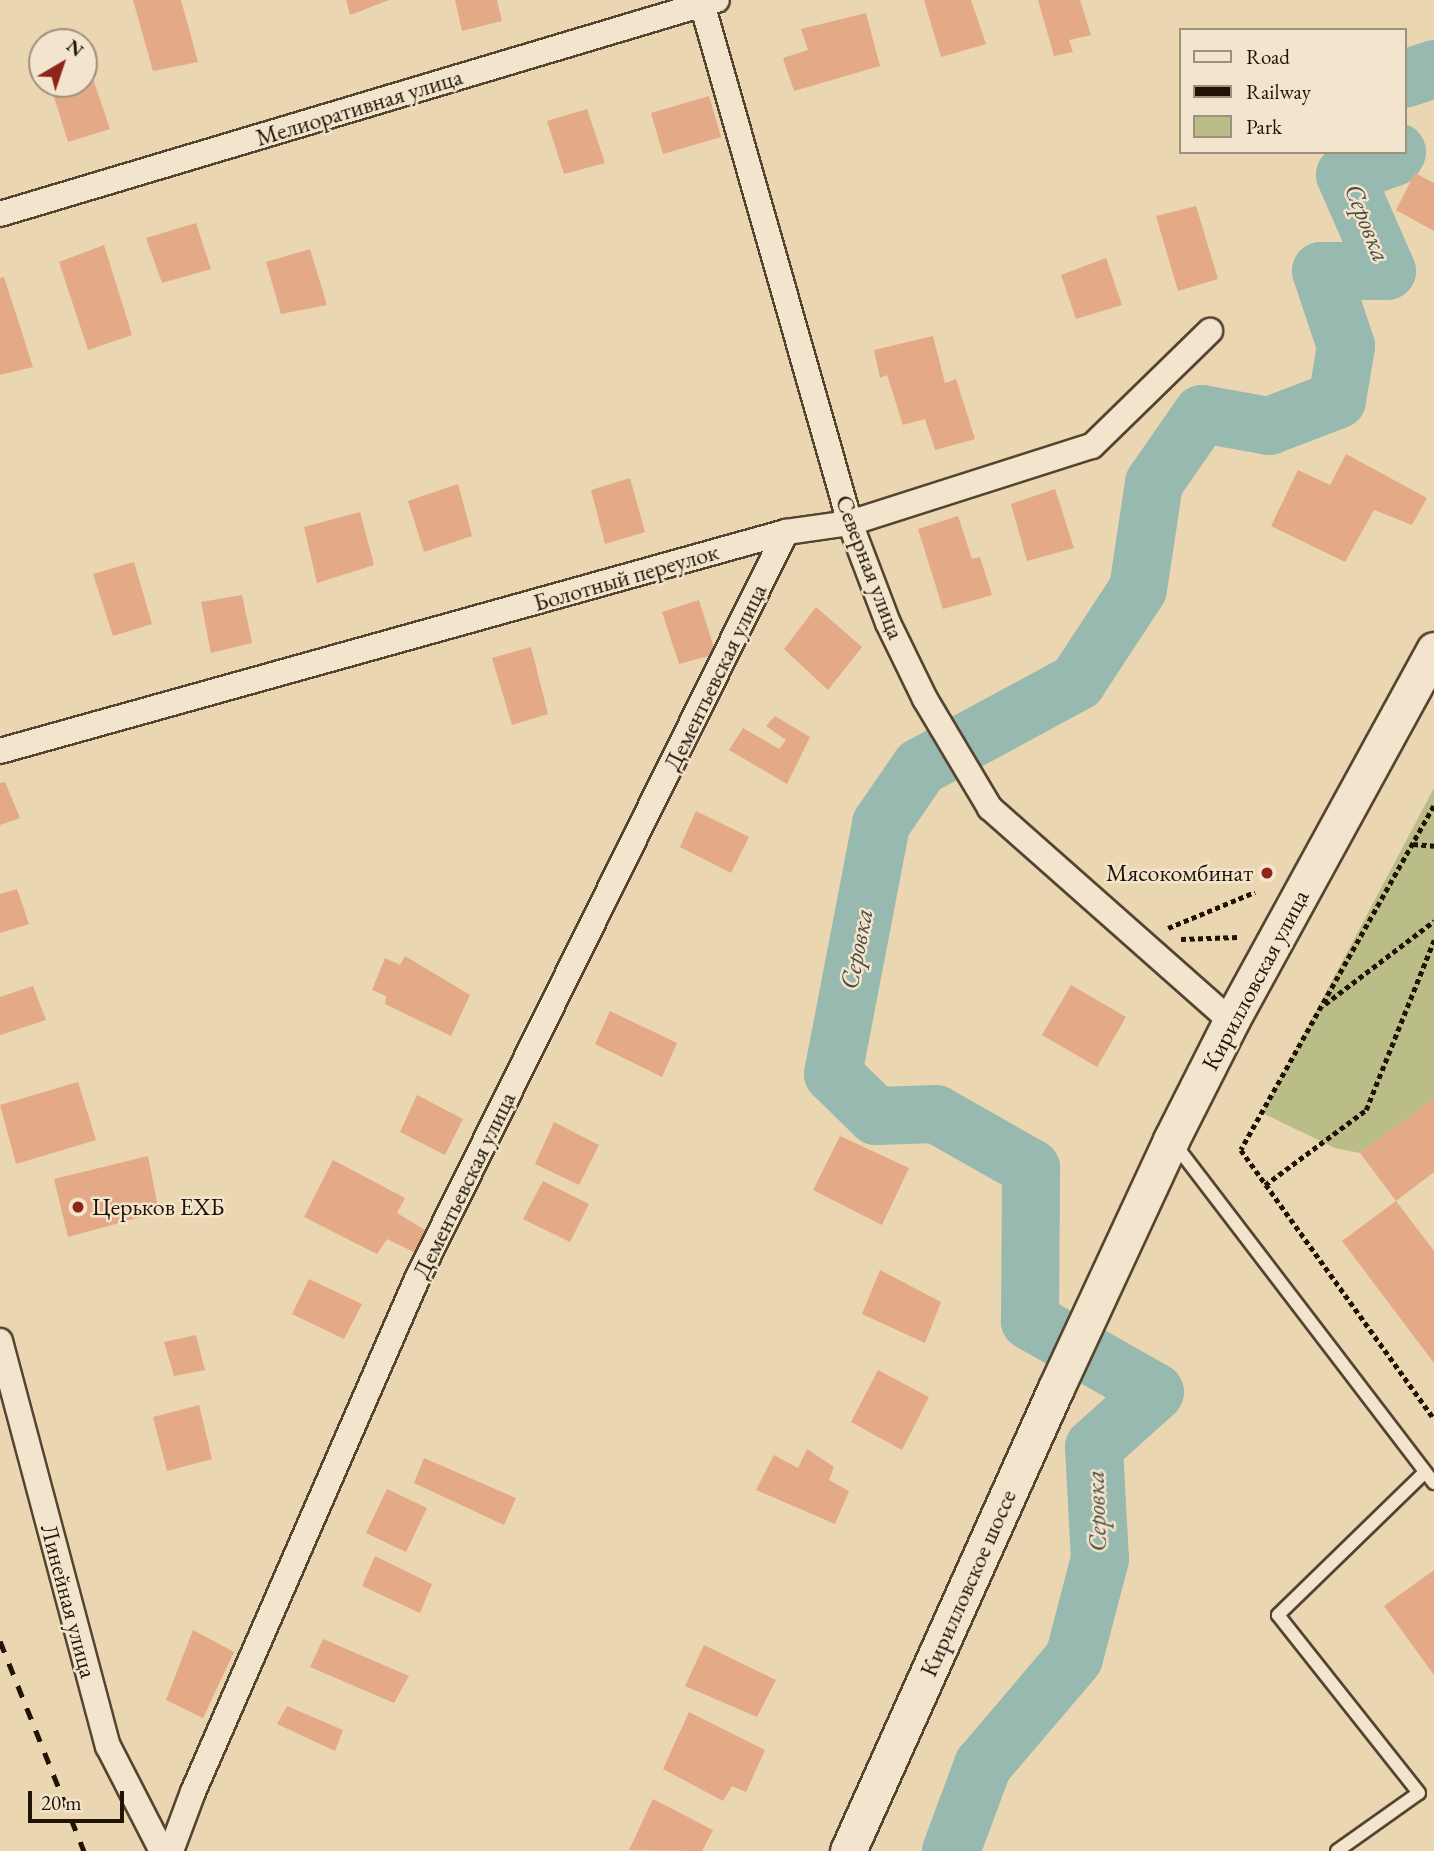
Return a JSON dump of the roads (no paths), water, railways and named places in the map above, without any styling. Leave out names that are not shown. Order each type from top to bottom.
[{"type":"main road","name":"Кирилловская улица","points":[[1091,1317],[1171,1140],[1231,1021],[1434,650]]},
{"type":"main road","name":"Кирилловское шоссе","points":[[848,1851],[1056,1388],[1091,1317]]},
{"type":"street","name":"Мелиоративная улица","points":[[0,214],[707,1]]},
{"type":"street","name":"Северная улица","points":[[707,1],[850,523],[888,623],[925,699],[990,808],[1231,1021]]},
{"type":"street","name":"Болотный переулок","points":[[0,751],[786,532],[850,523],[1092,446],[1210,331]]},
{"type":"street","name":"Дементьевская улица","points":[[171,1851],[193,1792],[418,1279],[786,532]]},
{"type":"street","name":"Линейная улица","points":[[0,1342],[108,1746],[162,1851]]},
{"type":"lane","points":[[1171,1140],[1434,1483]]},
{"type":"lane","points":[[1337,1851],[1419,1793],[1278,1615],[1425,1472]]},
{"type":"waterway","name":"Серовка","points":[[1406,78],[1434,69]]},
{"type":"waterway","name":"Серовка","points":[[951,1851],[983,1765],[1074,1658],[1100,1559],[1094,1447],[1155,1392],[1030,1321],[1031,1168],[936,1114],[876,1116],[833,1074],[881,824],[920,767],[1077,682],[1138,589],[1154,483],[1202,414],[1269,426],[1337,400],[1346,346],[1321,271],[1387,271],[1345,175],[1396,154]]},
{"type":"railway","points":[[0,1641],[84,1851]]},
{"type":"place","name":"Мясокомбинат","points":[[1267,873]]},
{"type":"place","name":"Церьков ЕХБ","points":[[78,1207]]}]
